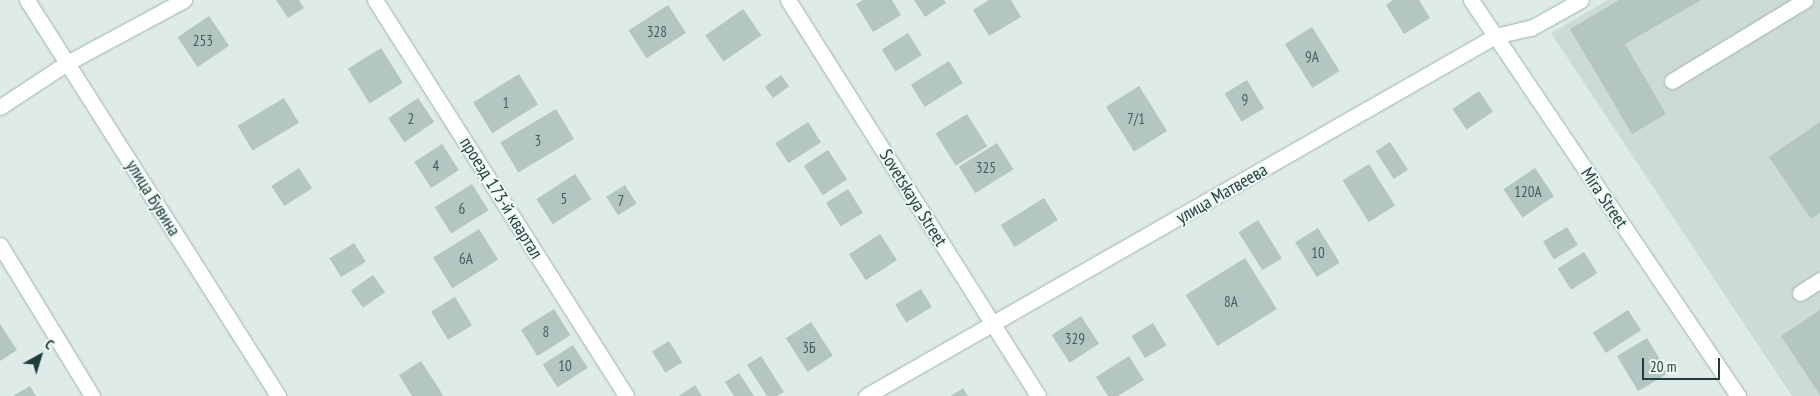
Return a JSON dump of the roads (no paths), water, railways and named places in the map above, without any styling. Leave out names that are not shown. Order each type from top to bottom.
[{"type":"street","name":"улица Бувина","points":[[26,0],[278,396]]},
{"type":"street","points":[[0,107],[67,64],[184,0]]},
{"type":"street","name":"проезд 173-й квартал","points":[[375,0],[626,396]]},
{"type":"street","name":"Sovetskaya Street","points":[[788,0],[1038,396]]},
{"type":"street","name":"Mira Street","points":[[1471,0],[1738,396]]},
{"type":"street","name":"улица Матвеева","points":[[866,396],[994,325],[1494,36],[1531,28],[1581,0]]},
{"type":"street","points":[[1672,81],[1805,0]]},
{"type":"street","points":[[0,244],[92,396]]},
{"type":"street","points":[[1800,293],[1820,280]]}]
